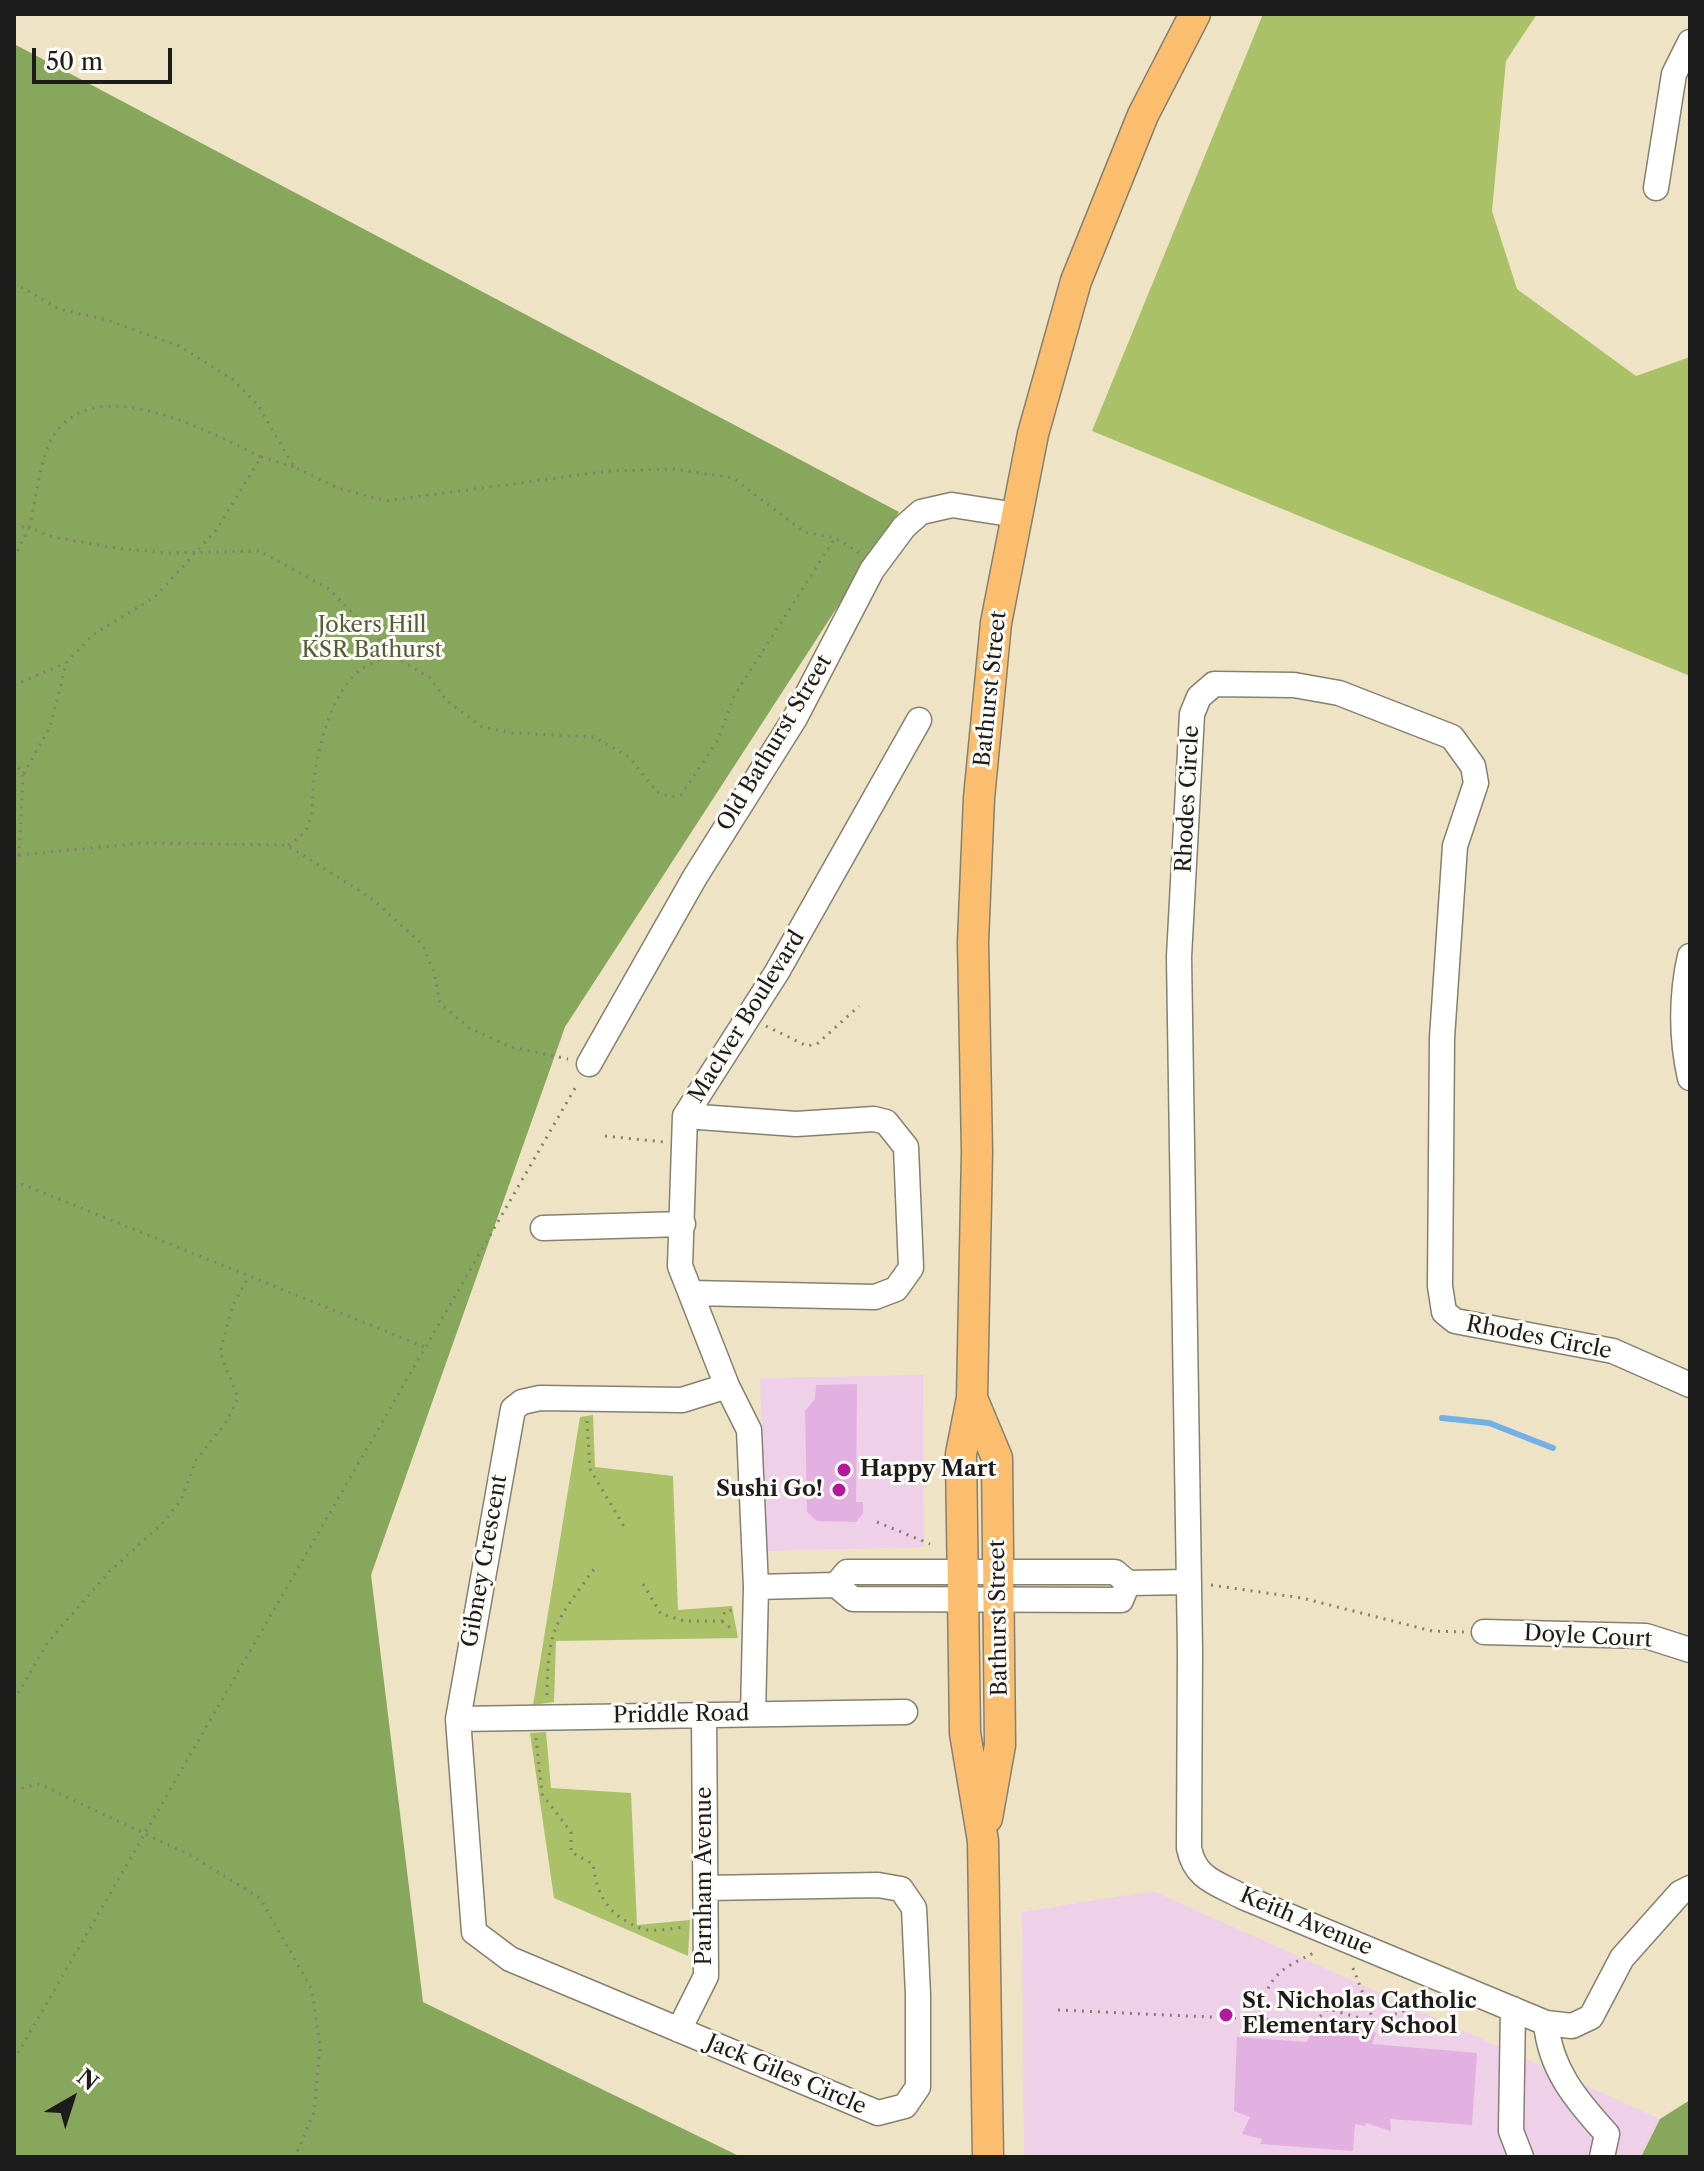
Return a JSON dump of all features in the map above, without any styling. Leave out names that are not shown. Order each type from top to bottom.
[{"type":"main road","name":"Bathurst Street","points":[[988,2157],[983,1841],[965,1733],[961,1454],[972,1398],[977,1152],[973,942],[979,798],[996,623],[1033,434],[1076,281],[1143,115],[1195,14]]},
{"type":"main road","name":"Bathurst Street","points":[[972,1398],[997,1458],[1000,1745],[983,1841]]},
{"type":"street","points":[[1656,188],[1674,74],[1690,42]]},
{"type":"street","name":"Old Bathurst Street","points":[[589,1064],[695,877],[795,718],[877,563],[921,512],[952,505],[1016,515]]},
{"type":"street","name":"Rhodes Circle","points":[[1199,1584],[1179,957],[1192,714],[1199,697],[1214,684],[1294,685],[1339,693],[1452,737],[1473,766],[1476,783],[1455,846],[1442,1038],[1440,1286],[1444,1312],[1455,1321],[1613,1351],[1690,1385]]},
{"type":"street","name":"MacIver Boulevard","points":[[753,1714],[756,1599],[749,1430],[727,1386],[680,1266],[685,1116],[819,900],[919,720]]},
{"type":"street","points":[[1690,956],[1685,977],[1683,1027],[1690,1078]]},
{"type":"street","points":[[685,1116],[796,1124],[874,1119],[886,1122],[906,1147],[911,1268],[896,1289],[875,1297],[691,1293]]},
{"type":"street","points":[[543,1228],[683,1224]]},
{"type":"street","name":"Gibney Crescent","points":[[679,2030],[510,1959],[462,1935],[458,1719],[513,1409],[522,1402],[540,1398],[682,1400],[727,1386]]},
{"type":"street","points":[[756,1599],[836,1585],[847,1572],[964,1586],[1115,1572],[1128,1583],[1199,1584]]},
{"type":"street","name":"Keith Avenue","points":[[1199,1584],[1189,1848],[1192,1865],[1209,1880],[1546,2023],[1572,2026],[1591,2017],[1622,1958],[1680,1893],[1690,1888]]},
{"type":"street","name":"Doyle Court","points":[[1484,1632],[1646,1636],[1690,1650]]},
{"type":"street","name":"Priddle Road","points":[[458,1719],[905,1712]]},
{"type":"street","name":"Parnham Avenue","points":[[679,2030],[706,1976],[704,1716]]},
{"type":"street","name":"Jack Giles Circle","points":[[679,2030],[878,2113],[905,2106],[918,2087],[914,1908],[901,1889],[878,1885],[706,1888]]},
{"type":"street","points":[[1513,2009],[1511,2131],[1521,2157]]},
{"type":"street","points":[[1546,2023],[1548,2050],[1573,2097],[1607,2134],[1602,2157]]},
{"type":"path","points":[[14,283],[59,309],[107,320],[179,346],[232,379],[258,405],[294,467]]},
{"type":"path","points":[[14,558],[29,528],[41,483],[44,455],[56,432],[74,415],[93,409],[132,408],[171,414],[261,457],[294,467],[338,488],[385,501],[609,471],[674,469],[733,478],[804,532],[835,538],[877,563]]},
{"type":"path","points":[[14,685],[66,663],[94,634],[155,597],[240,496],[261,457]]},
{"type":"path","points":[[14,525],[94,545],[166,553],[260,551],[329,589],[397,658],[430,678],[447,701],[482,727],[513,733],[594,737],[629,757],[657,792],[670,797],[681,795],[718,740],[734,696],[835,538]]},
{"type":"path","points":[[287,845],[301,836],[309,823],[320,750],[339,697],[366,664],[381,658],[397,658]]},
{"type":"path","points":[[14,2060],[589,1064],[511,1047],[469,1028],[440,1003],[434,972],[422,944],[371,898],[287,845],[141,843],[17,856],[23,775],[50,727],[66,663]]},
{"type":"path","points":[[14,761],[23,775]]},
{"type":"path","points":[[748,1017],[807,1046],[817,1044],[859,1006]]},
{"type":"path","points":[[605,1136],[685,1144]]},
{"type":"path","points":[[14,1181],[425,1347]]},
{"type":"path","points":[[14,1700],[48,1642],[110,1571],[162,1524],[181,1500],[196,1460],[226,1422],[238,1398],[220,1352],[233,1305],[249,1276]]},
{"type":"path","points":[[585,1399],[590,1469],[625,1528]]},
{"type":"path","points":[[877,1522],[930,1544]]},
{"type":"path","points":[[594,1569],[554,1626],[547,1650],[540,1718],[542,1794],[571,1832],[571,1852],[593,1864],[596,1893],[604,1903],[642,1929],[706,1926]]},
{"type":"path","points":[[643,1584],[661,1614],[685,1621],[722,1621],[725,1611],[756,1599]]},
{"type":"path","points":[[1199,1584],[1302,1598],[1432,1631],[1484,1632]]},
{"type":"path","points":[[14,1790],[39,1784],[145,1833],[260,1898],[312,1990],[320,2046],[314,2112],[295,2157]]},
{"type":"path","points":[[1258,2019],[1272,1978],[1286,1966],[1316,1952]]},
{"type":"path","points":[[1353,1968],[1374,2022]]},
{"type":"path","points":[[1058,2010],[1315,2021],[1328,2009],[1374,2022],[1431,2001]]},
{"type":"shaded area","points":[[923,1375],[924,1547],[767,1551],[760,1378]]},
{"type":"shaded area","name":"St. Nicholas Catholic Elementary School","points":[[1153,1891],[1660,2119],[1641,2157],[1024,2157],[1022,1912]]},
{"type":"green space","points":[[1263,14],[1537,14],[1506,61],[1492,211],[1517,289],[1636,376],[1690,357],[1690,676],[1092,431]]},
{"type":"green space","name":"Jokers Hill KSR Bathurst","points":[[14,44],[899,512],[565,1027],[371,1575],[423,2002],[741,2157],[14,2157]]},
{"type":"green space","points":[[593,1415],[595,1467],[673,1476],[678,1610],[732,1606],[738,1638],[556,1641],[554,1702],[533,1705],[580,1417]]},
{"type":"green space","points":[[546,1732],[551,1788],[631,1793],[637,1925],[690,1920],[688,1956],[554,1898],[530,1733]]},
{"type":"green space","points":[[1690,2100],[1690,2157],[1641,2157],[1660,2119]]},
{"type":"building","points":[[857,1384],[856,1502],[863,1502],[863,1513],[856,1522],[817,1521],[807,1512],[805,1411],[815,1399],[816,1385]]},
{"type":"building","points":[[1334,2019],[1376,2033],[1372,2044],[1477,2053],[1472,2125],[1390,2119],[1391,2131],[1366,2123],[1365,2126],[1355,2124],[1353,2151],[1260,2144],[1262,2139],[1242,2134],[1250,2117],[1234,2111],[1237,2037],[1307,2042],[1311,2032],[1322,2033]]},
{"type":"waterway","points":[[1442,1418],[1489,1423],[1553,1448]]},
{"type":"place","name":"Happy Mart","points":[[844,1470]]},
{"type":"place","name":"Sushi Go!","points":[[839,1490]]},
{"type":"place","name":"St. Nicholas Catholic Elementary School","points":[[1226,2015]]}]
